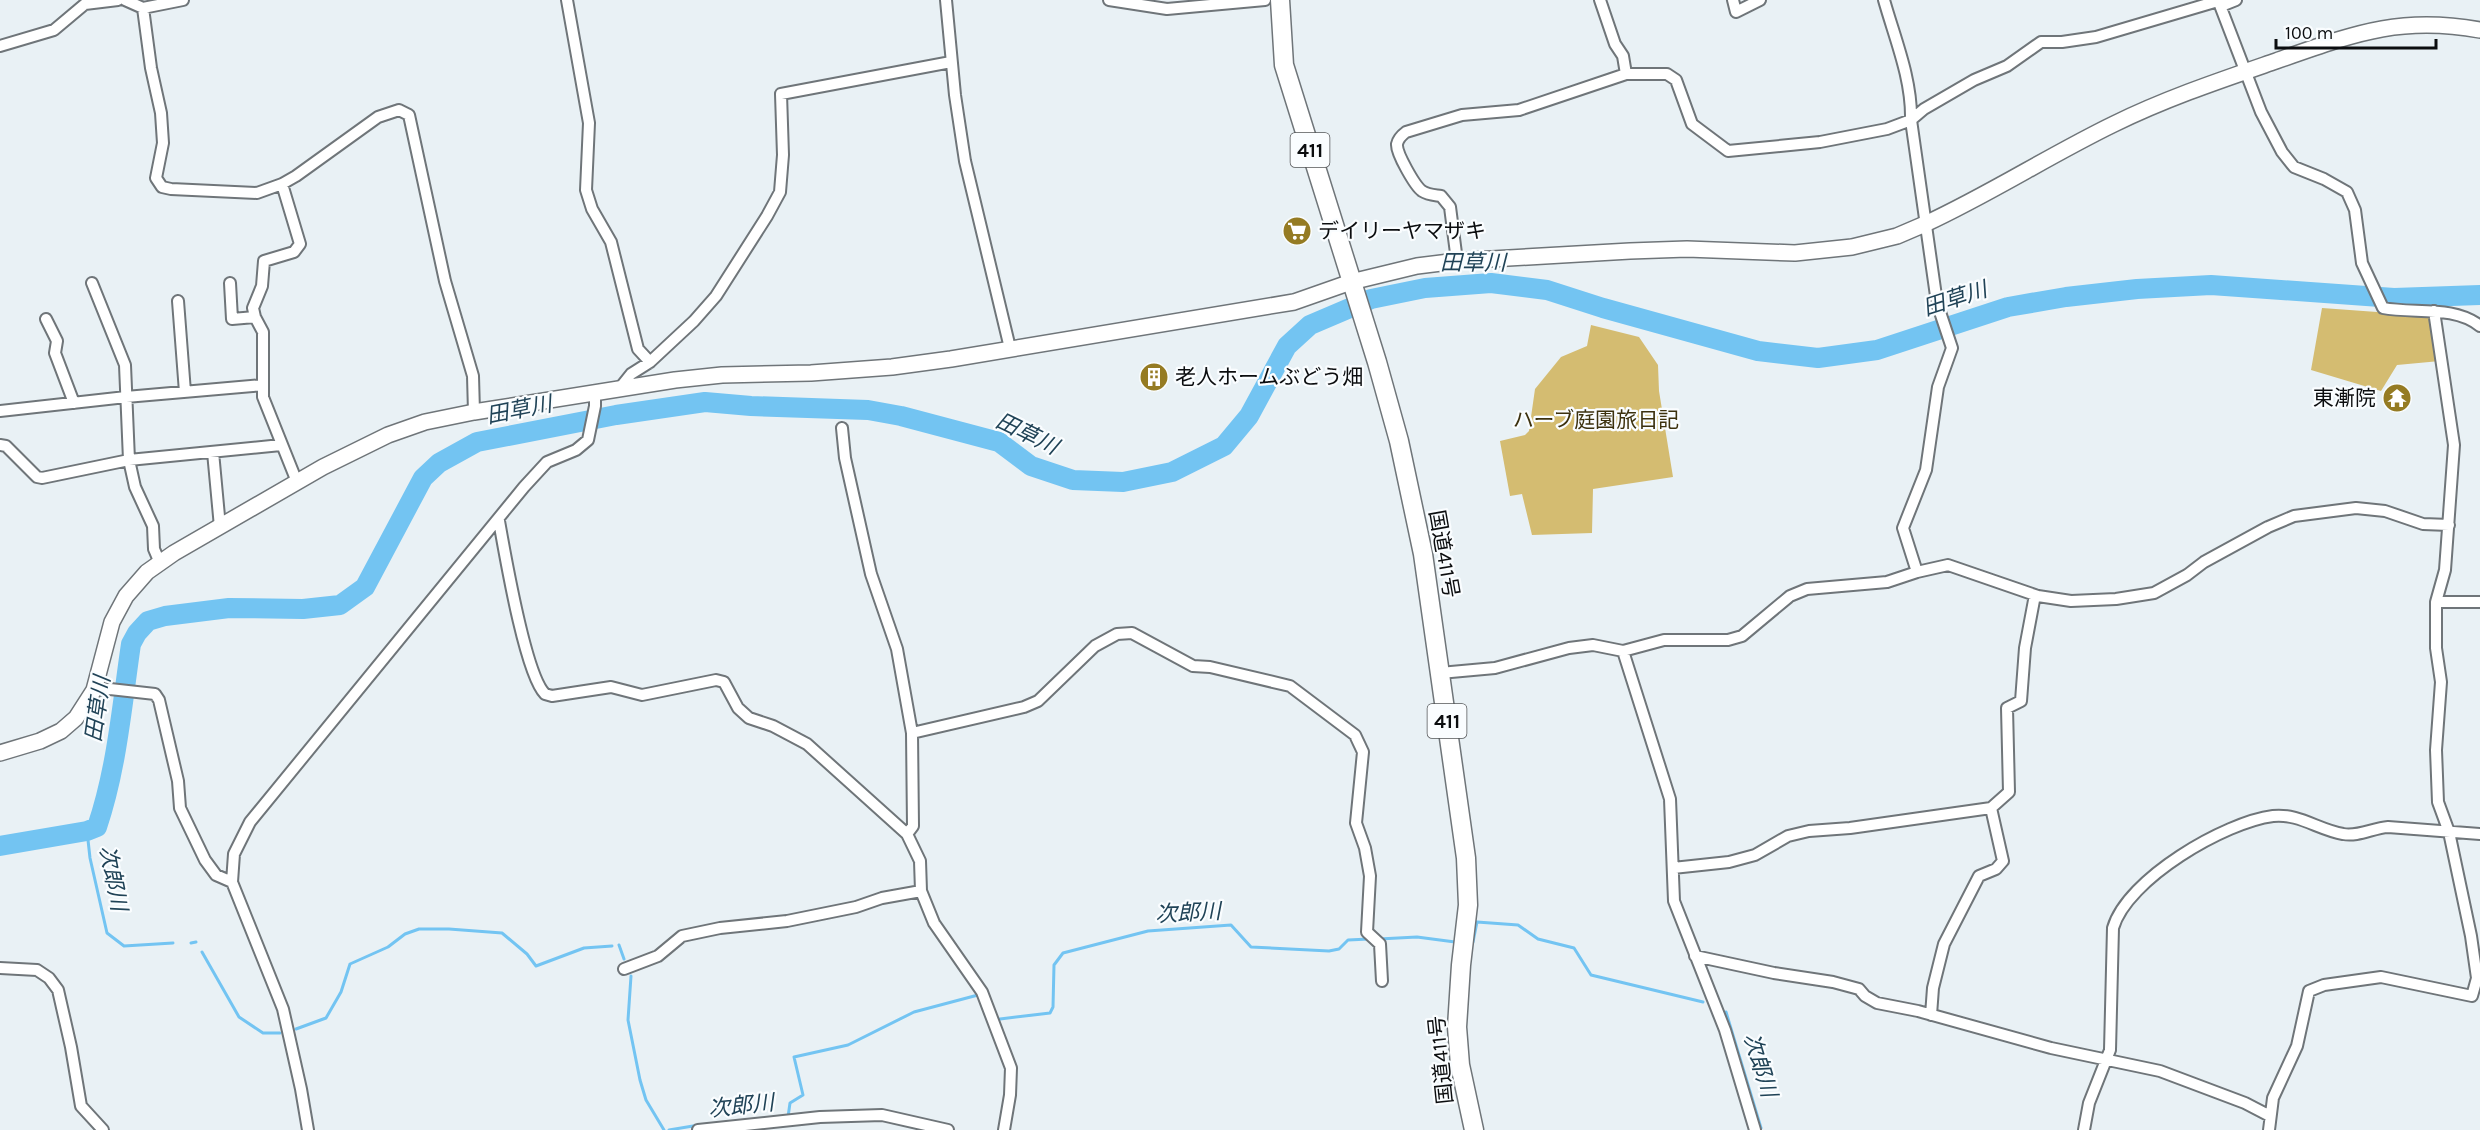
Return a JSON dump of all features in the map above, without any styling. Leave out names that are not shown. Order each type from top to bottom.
[{"type":"highway","name":"国道411号","points":[[1280,0],[1284,64],[1399,441],[1424,554],[1466,858],[1468,905],[1457,1027],[1460,1065],[1474,1130]]},
{"type":"street","points":[[0,46],[54,30],[85,4],[118,0]]},
{"type":"street","points":[[125,0],[143,8],[183,0]]},
{"type":"street","points":[[567,0],[589,123],[586,190],[592,209],[611,242],[638,349],[650,362]]},
{"type":"street","points":[[946,0],[951,62],[965,161],[1010,348]]},
{"type":"street","points":[[1109,0],[1167,9],[1265,0]]},
{"type":"street","points":[[1600,0],[1615,44],[1623,56],[1626,74]]},
{"type":"street","points":[[1733,0],[1736,12],[1760,0]]},
{"type":"street","points":[[1884,0],[1909,92],[1937,303],[1952,348],[1938,387],[1926,470],[1903,528],[1917,572]]},
{"type":"street","points":[[1457,261],[1450,207],[1442,196],[1425,193],[1416,185],[1398,151],[1397,144],[1406,132],[1462,115],[1519,110],[1626,74],[1667,74],[1676,80],[1692,124],[1728,151],[1820,142],[1887,129],[1911,120],[1954,90],[2007,66],[2041,42],[2062,42],[2096,37],[2219,2],[2236,0]]},
{"type":"street","points":[[2219,2],[2245,72],[2282,153],[2294,166],[2347,192],[2355,210],[2362,263],[2383,308],[2399,311],[2434,311],[2471,319],[2480,326]]},
{"type":"street","points":[[143,8],[151,69],[161,113],[163,142],[156,178],[162,187],[257,193],[282,184],[378,117],[399,110],[409,115],[445,281],[473,376],[474,412]]},
{"type":"street","points":[[0,753],[40,741],[61,731],[76,718],[94,690],[115,616],[133,587],[160,563],[297,482],[388,435],[425,422],[474,412],[595,399],[619,389],[722,375],[811,373],[892,367],[1294,302],[1353,289],[1417,266],[1457,261],[1687,249],[1795,253],[1852,247],[1897,236],[1925,224],[2112,125],[2176,96],[2343,38],[2386,27],[2416,24],[2480,30]]},
{"type":"street","points":[[619,389],[631,374],[650,362],[694,321],[716,296],[752,242],[780,192],[783,155],[781,94],[951,62]]},
{"type":"street","points":[[282,184],[300,244],[294,252],[264,261],[262,286],[253,308],[255,318],[263,332],[264,397],[297,482]]},
{"type":"street","points":[[92,283],[125,365],[129,460],[135,487],[153,526],[154,549],[160,563]]},
{"type":"street","points":[[230,283],[232,319],[255,318]]},
{"type":"street","points":[[178,301],[185,392]]},
{"type":"street","points":[[2269,1130],[2273,1098],[2297,1046],[2309,991],[2324,985],[2380,976],[2472,996],[2479,978],[2449,832],[2438,802],[2436,750],[2441,681],[2436,648],[2436,602],[2445,570],[2454,445],[2434,311]]},
{"type":"street","points":[[46,319],[57,341],[55,353],[74,403]]},
{"type":"street","points":[[0,411],[263,385]]},
{"type":"street","points":[[308,1130],[283,1009],[232,882],[234,854],[250,822],[548,462],[576,450],[588,440],[595,399]]},
{"type":"street","points":[[842,428],[845,458],[871,574],[897,649],[912,733],[913,826],[907,834]]},
{"type":"street","points":[[0,445],[6,446],[37,477],[129,460],[281,445]]},
{"type":"street","points":[[213,452],[219,527]]},
{"type":"street","points":[[1440,673],[1495,668],[1593,645],[1623,651],[1664,640],[1728,640],[1742,636],[1790,596],[1807,589],[1887,582],[1948,564],[2035,595],[2071,601],[2116,599],[2154,593],[2187,575],[2204,562],[2268,527],[2294,516],[2356,508],[2385,511],[2423,524],[2449,525]]},
{"type":"street","points":[[499,521],[510,579],[534,676],[545,694],[552,696],[611,687],[642,694],[716,680],[724,682],[738,708],[750,718],[773,726],[807,744],[907,834],[920,861],[921,891],[934,923],[982,992],[1011,1068],[1010,1095],[1004,1130]]},
{"type":"street","points":[[1673,868],[1729,862],[1755,855],[1788,836],[1809,831],[1850,828],[1991,808],[2009,792],[2007,708],[2022,701],[2025,648],[2035,595]]},
{"type":"street","points":[[2436,602],[2480,602]]},
{"type":"street","points":[[912,733],[1024,707],[1038,701],[1095,646],[1117,634],[1132,633],[1193,666],[1210,667],[1290,686],[1355,735],[1363,752],[1356,823],[1365,848],[1370,876],[1367,932],[1380,944],[1382,981]]},
{"type":"street","points":[[1623,651],[1670,799],[1674,901],[1725,1030],[1755,1130]]},
{"type":"street","points":[[94,690],[110,689],[155,694],[159,700],[178,781],[180,808],[205,860],[216,875],[232,882]]},
{"type":"street","points":[[1931,1015],[1933,988],[1944,944],[1979,876],[1996,869],[2003,861],[1991,808]]},
{"type":"street","points":[[2084,1130],[2089,1103],[2110,1050],[2113,928],[2116,918],[2155,874],[2175,858],[2245,824],[2273,816],[2302,819],[2341,834],[2351,835],[2374,828],[2388,827],[2480,834]]},
{"type":"street","points":[[624,969],[658,956],[682,936],[720,928],[788,921],[921,891]]},
{"type":"street","points":[[1695,956],[1774,973],[1833,982],[1859,989],[1865,996],[1877,1003],[1931,1015],[2051,1048],[2160,1071],[2246,1103],[2270,1116]]},
{"type":"street","points":[[0,968],[38,970],[49,978],[58,990],[81,1106],[103,1130]]},
{"type":"street","points":[[698,1130],[820,1117],[882,1115],[948,1130]]},
{"type":"green space","points":[[2322,308],[2377,312],[2383,308],[2434,311],[2440,361],[2397,365],[2381,391],[2311,370]]},
{"type":"green space","name":"ハーブ庭園旅日記","points":[[1591,325],[1639,337],[1658,365],[1659,391],[1673,477],[1593,489],[1592,533],[1532,535],[1522,494],[1510,496],[1500,441],[1525,435],[1529,431],[1535,389],[1561,357],[1587,346]]},
{"type":"waterway","name":"田草川","points":[[0,846],[87,831],[97,827],[114,759],[131,644],[148,621],[165,616],[229,608],[303,609],[340,605],[365,587],[423,478],[439,463],[477,442],[616,415],[705,402],[868,410],[901,416],[999,442],[1031,466],[1073,480],[1123,482],[1172,472],[1224,446],[1249,416],[1287,346],[1310,325],[1371,299],[1425,288],[1491,283],[1547,290],[1758,351],[1818,358],[1877,350],[2008,307],[2066,297],[2137,289],[2211,285],[2394,298],[2480,295]]},
{"type":"waterway","name":"次郎川","points":[[87,831],[90,858],[107,933],[124,946],[173,943]]},
{"type":"waterway","name":"次郎川","points":[[1473,942],[1477,922],[1518,925],[1538,939],[1574,948],[1591,975],[1703,1002]]},
{"type":"waterway","name":"次郎川","points":[[1000,1019],[1050,1013],[1053,1007],[1054,965],[1063,953],[1148,931],[1231,925],[1251,947],[1329,951],[1339,949],[1348,940],[1369,939]]},
{"type":"waterway","name":"次郎川","points":[[296,1029],[326,1018],[341,992],[350,964],[388,947],[405,934],[419,929],[502,933],[527,954],[536,966],[584,948],[612,946]]},
{"type":"waterway","name":"次郎川","points":[[1379,939],[1417,937],[1455,942]]},
{"type":"waterway","name":"次郎川","points":[[191,943],[196,942]]},
{"type":"waterway","name":"次郎川","points":[[619,945],[624,959]]},
{"type":"waterway","name":"次郎川","points":[[202,952],[239,1017],[263,1033],[280,1033]]},
{"type":"waterway","name":"次郎川","points":[[631,976],[628,1020],[640,1080],[646,1100],[664,1130]]},
{"type":"waterway","name":"次郎川","points":[[786,1117],[788,1117],[790,1103],[803,1095],[794,1057],[848,1045],[914,1012],[978,995]]},
{"type":"waterway","name":"次郎川","points":[[1726,1012],[1761,1128]]},
{"type":"waterway","name":"次郎川","points":[[669,1130],[699,1125]]},
{"type":"place","name":"デイリーヤマザキ","points":[[1297,231]]},
{"type":"place","name":"老人ホームぶどう畑","points":[[1154,377]]},
{"type":"place","name":"東漸院","points":[[2397,398]]}]
